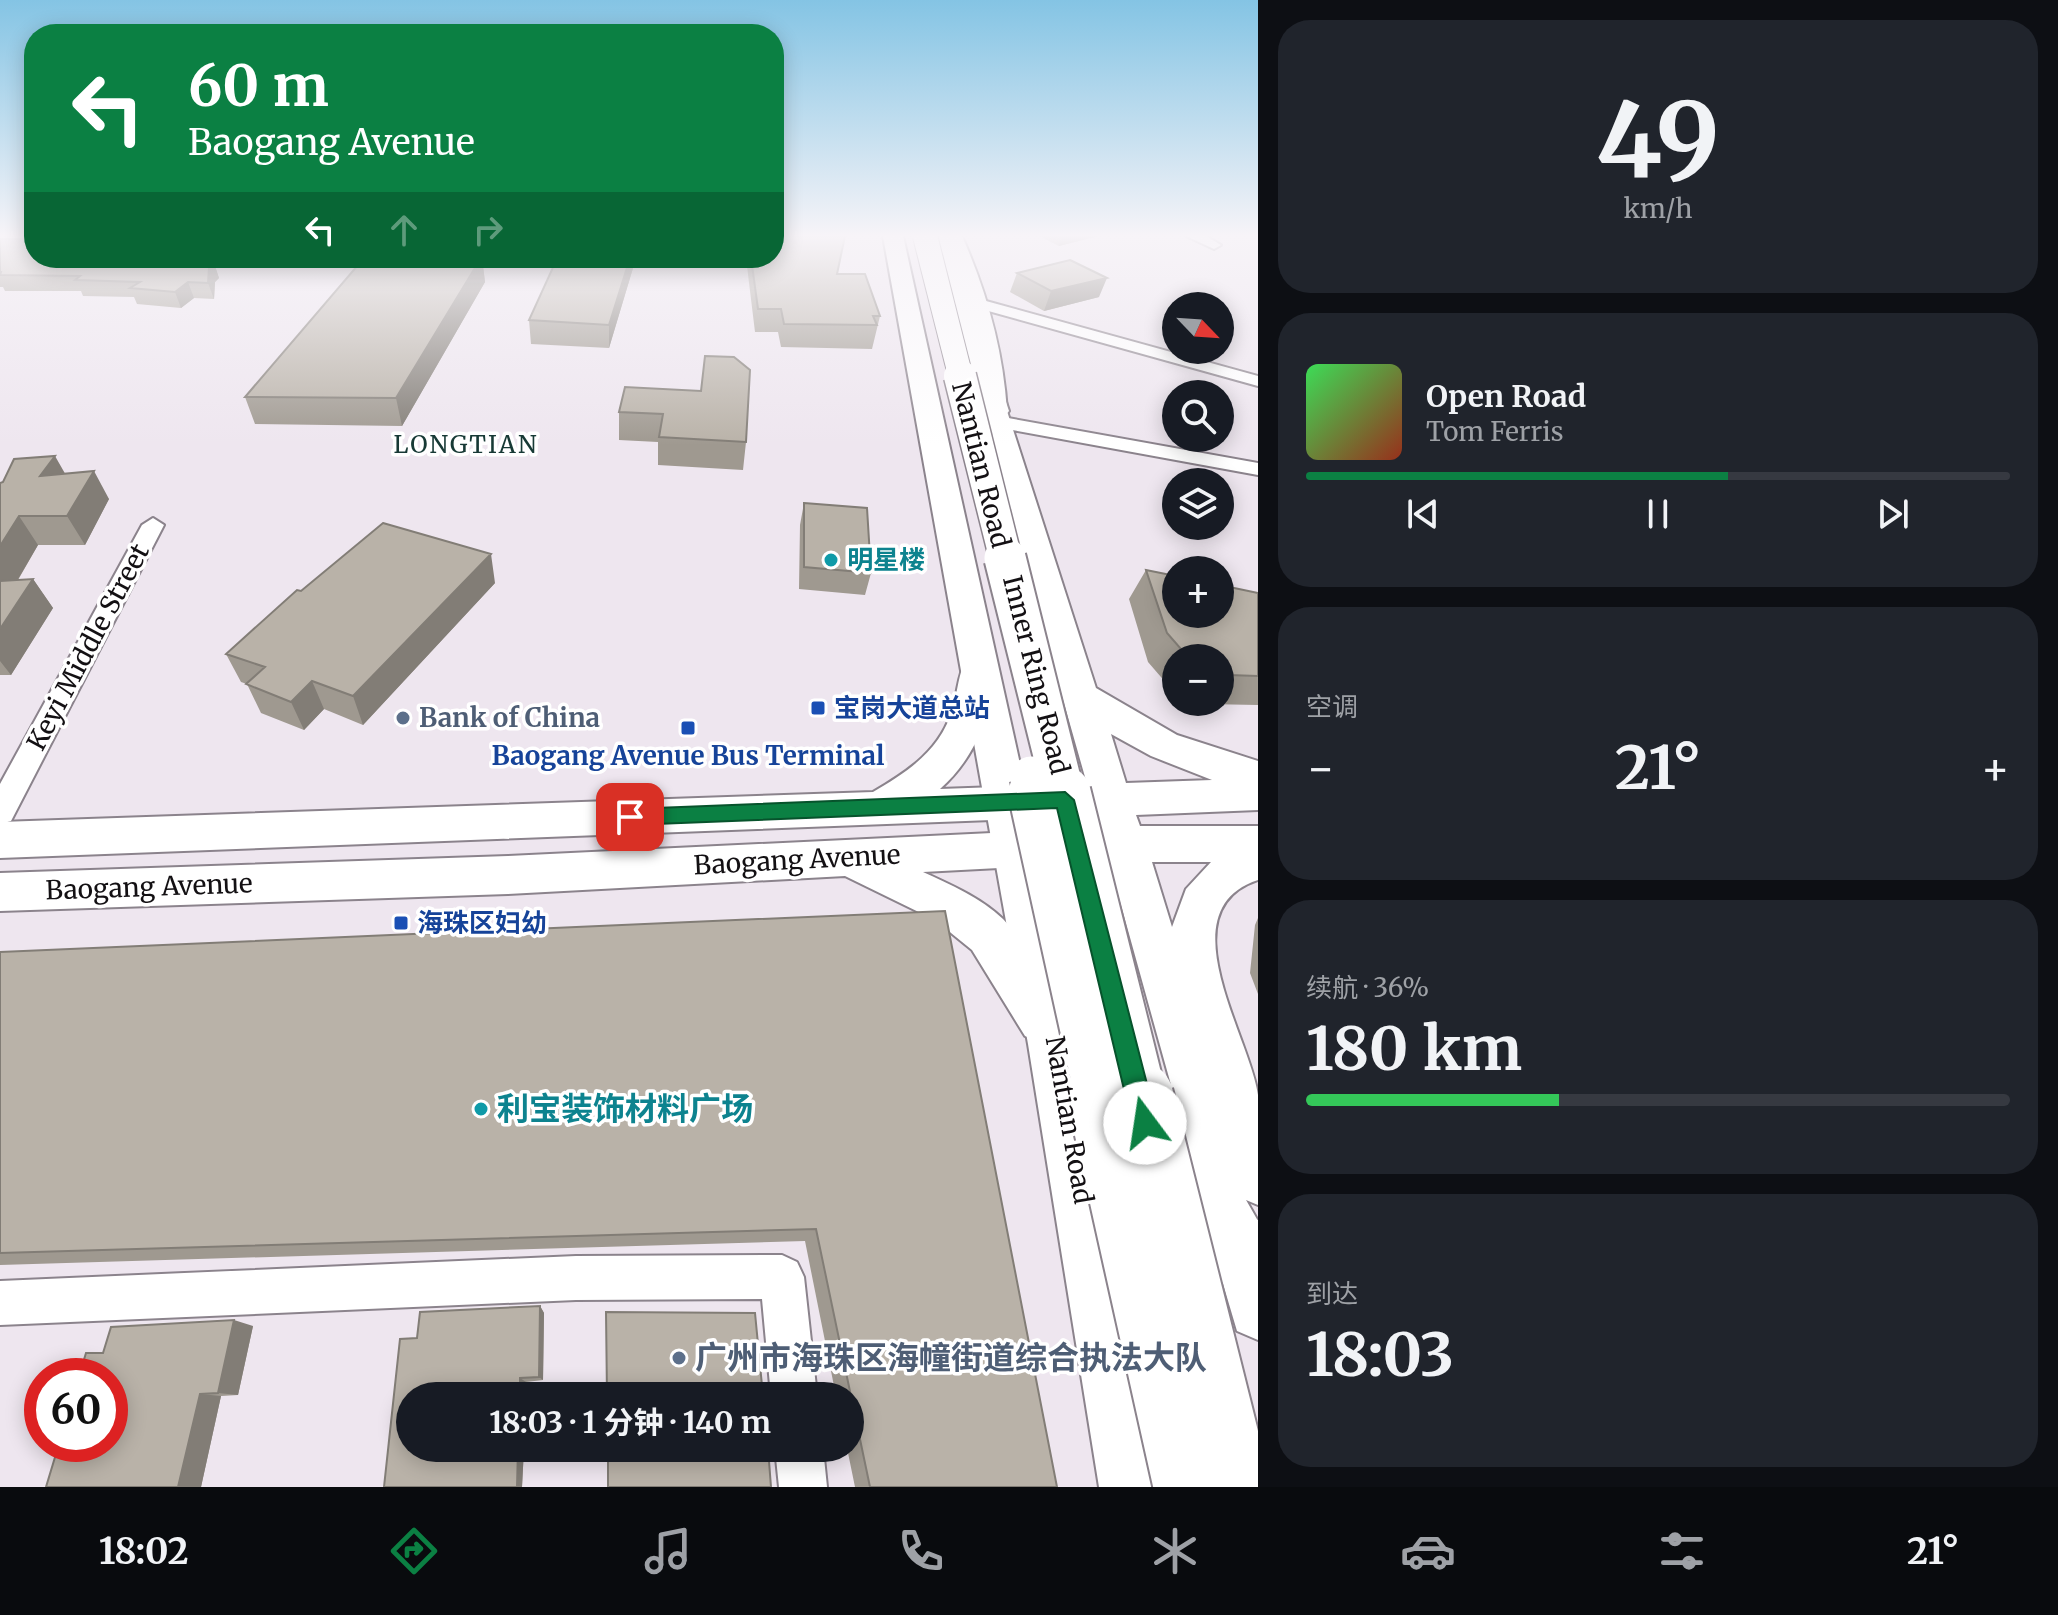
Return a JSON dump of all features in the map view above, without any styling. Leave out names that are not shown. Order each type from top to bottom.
[{"type":"highway","name":"Inner Ring Road","points":[[925,305],[1188,1487]]},
{"type":"highway","name":"Inner Ring Road","points":[[941,305],[1236,1487]]},
{"type":"highway","points":[[962,305],[996,416]]},
{"type":"main road","name":"Nantian Road","points":[[907,305],[1055,1044],[1136,1487]]},
{"type":"main road","name":"Nantian Road","points":[[946,305],[993,457]]},
{"type":"main road","points":[[980,305],[993,372],[996,416],[992,507]]},
{"type":"main road","points":[[993,457],[1030,590],[1063,640],[1079,695],[1094,822],[1183,1036],[1251,1285]]},
{"type":"main road","name":"Nantian Road","points":[[992,507],[1002,547],[1030,590],[1094,822],[1122,1032],[1236,1487]]},
{"type":"main road","points":[[876,809],[938,771],[961,739],[974,703],[979,664]]},
{"type":"main road","points":[[1079,695],[1155,744],[1187,758],[1258,777]]},
{"type":"main road","name":"Baogang Avenue","points":[[0,892],[508,875],[843,857],[1012,827],[1094,822],[1258,794]]},
{"type":"main road","name":"Baogang Avenue","points":[[0,840],[876,809],[1012,827]]},
{"type":"main road","name":"Baogang Avenue","points":[[1094,822],[1258,844]]},
{"type":"main road","points":[[843,857],[925,892],[951,906],[988,935],[1023,985],[1055,1044]]},
{"type":"main road","points":[[1258,862],[1231,874],[1208,892],[1195,914],[1191,943],[1195,972],[1258,1178]]},
{"type":"main road","points":[[1122,1032],[1251,1285]]},
{"type":"main road","points":[[1216,1040],[1251,1285]]},
{"type":"street","points":[[985,305],[1258,381]]},
{"type":"street","points":[[996,416],[1258,469]]},
{"type":"street","name":"Keyi Middle Street","points":[[0,812],[153,525]]},
{"type":"street","points":[[0,1303],[576,1278],[782,1277],[793,1382]]},
{"type":"street","points":[[800,1462],[803,1487]]},
{"type":"building","points":[[323,305],[452,305],[396,398],[245,397]]},
{"type":"building","points":[[536,305],[615,305],[609,325],[529,320]]},
{"type":"building","points":[[758,305],[876,305],[880,316],[873,316],[877,325],[784,324],[781,309],[758,309]]},
{"type":"building","points":[[705,356],[734,357],[750,370],[746,442],[659,437],[663,414],[619,412],[625,387],[701,391]]},
{"type":"building","points":[[55,456],[40,476],[94,471],[67,516],[19,516],[0,546],[0,483],[14,459]]},
{"type":"building","points":[[804,503],[867,508],[871,573],[804,567]]},
{"type":"building","points":[[383,523],[491,554],[353,696],[312,681],[291,702],[246,684],[265,667],[226,654],[297,590],[301,591]]},
{"type":"building","points":[[1146,570],[1162,573],[1162,618]]},
{"type":"building","points":[[33,579],[0,629],[0,581]]},
{"type":"building","points":[[1234,588],[1258,593],[1258,676],[1234,675],[1234,644],[1177,644],[1165,628],[1234,628]]},
{"type":"building","name":"利宝装饰材料广场","points":[[945,911],[1057,1487],[870,1487],[864,1458],[864,1382],[848,1382],[816,1229],[0,1253],[0,952]]},
{"type":"building","points":[[540,1306],[539,1377],[520,1378],[520,1382],[396,1382],[396,1462],[518,1462],[517,1487],[384,1487],[400,1339],[417,1338],[420,1312]]},
{"type":"building","name":"广州市海珠区海幢街道综合执法大队","points":[[606,1312],[755,1313],[762,1382],[607,1382]]},
{"type":"building","points":[[234,1320],[218,1393],[200,1394],[178,1487],[46,1487],[54,1462],[128,1462],[128,1358],[84,1358],[86,1353],[103,1353],[111,1327]]},
{"type":"building","name":"广州市海珠区海幢街道综合执法大队","points":[[608,1462],[769,1462],[771,1487],[608,1487]]},
{"type":"place","name":"明星楼","points":[[831,560]]},
{"type":"place","name":"宝岗大道总站","points":[[818,708]]},
{"type":"place","name":"Bank of China","points":[[403,718]]},
{"type":"place","name":"Baogang Avenue Bus Terminal","points":[[688,728]]},
{"type":"place","name":"海珠区妇幼","points":[[401,923]]},
{"type":"place","name":"利宝装饰材料广场","points":[[481,1109]]},
{"type":"place","name":"广州市海珠区海幢街道综合执法大队","points":[[679,1358]]},
{"type":"district","name":"LONGTIAN","points":[[466,445]]},
{"type":"route","points":[[630,817],[1065,800],[1145,1123]]}]
